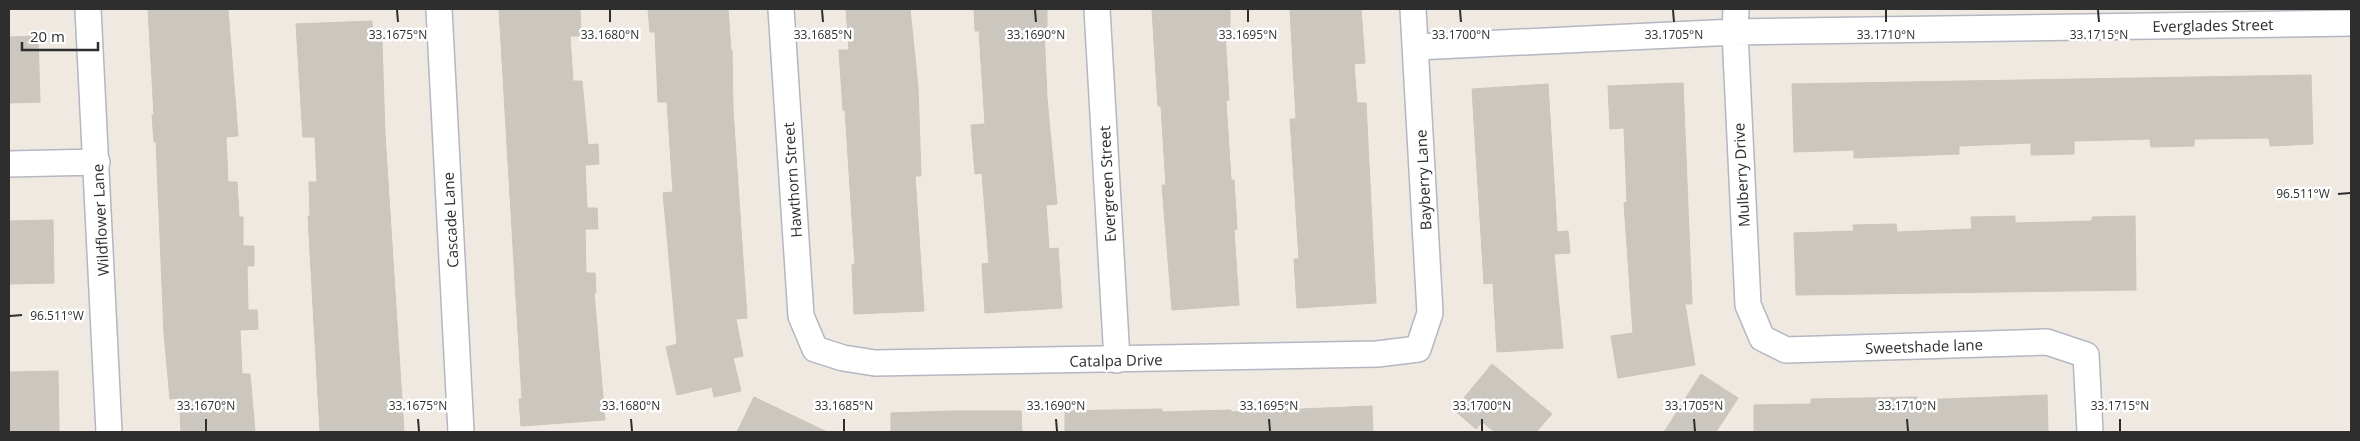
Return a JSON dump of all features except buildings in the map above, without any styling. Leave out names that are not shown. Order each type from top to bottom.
[{"type":"street","name":"Wildflower Lane","points":[[88,9],[110,432]]},
{"type":"street","name":"Cascade Lane","points":[[439,9],[461,432]]},
{"type":"street","name":"Hawthorn Street","points":[[781,9],[801,316],[815,349]]},
{"type":"street","name":"Evergreen Street","points":[[1097,9],[1117,360]]},
{"type":"street","name":"Bayberry Lane","points":[[1413,9],[1430,313],[1418,349]]},
{"type":"street","name":"Everglades Street","points":[[1416,46],[1735,21],[2078,18],[2351,23]]},
{"type":"street","name":"Mulberry Drive","points":[[1735,21],[1748,305],[1762,338]]},
{"type":"street","points":[[9,164],[97,162]]},
{"type":"street","name":"Sweetshade lane","points":[[1762,338],[1786,350],[2047,342],[2086,355],[2090,432]]},
{"type":"street","name":"Catalpa Drive","points":[[815,349],[843,358],[875,363],[1377,354],[1418,349]]}]
